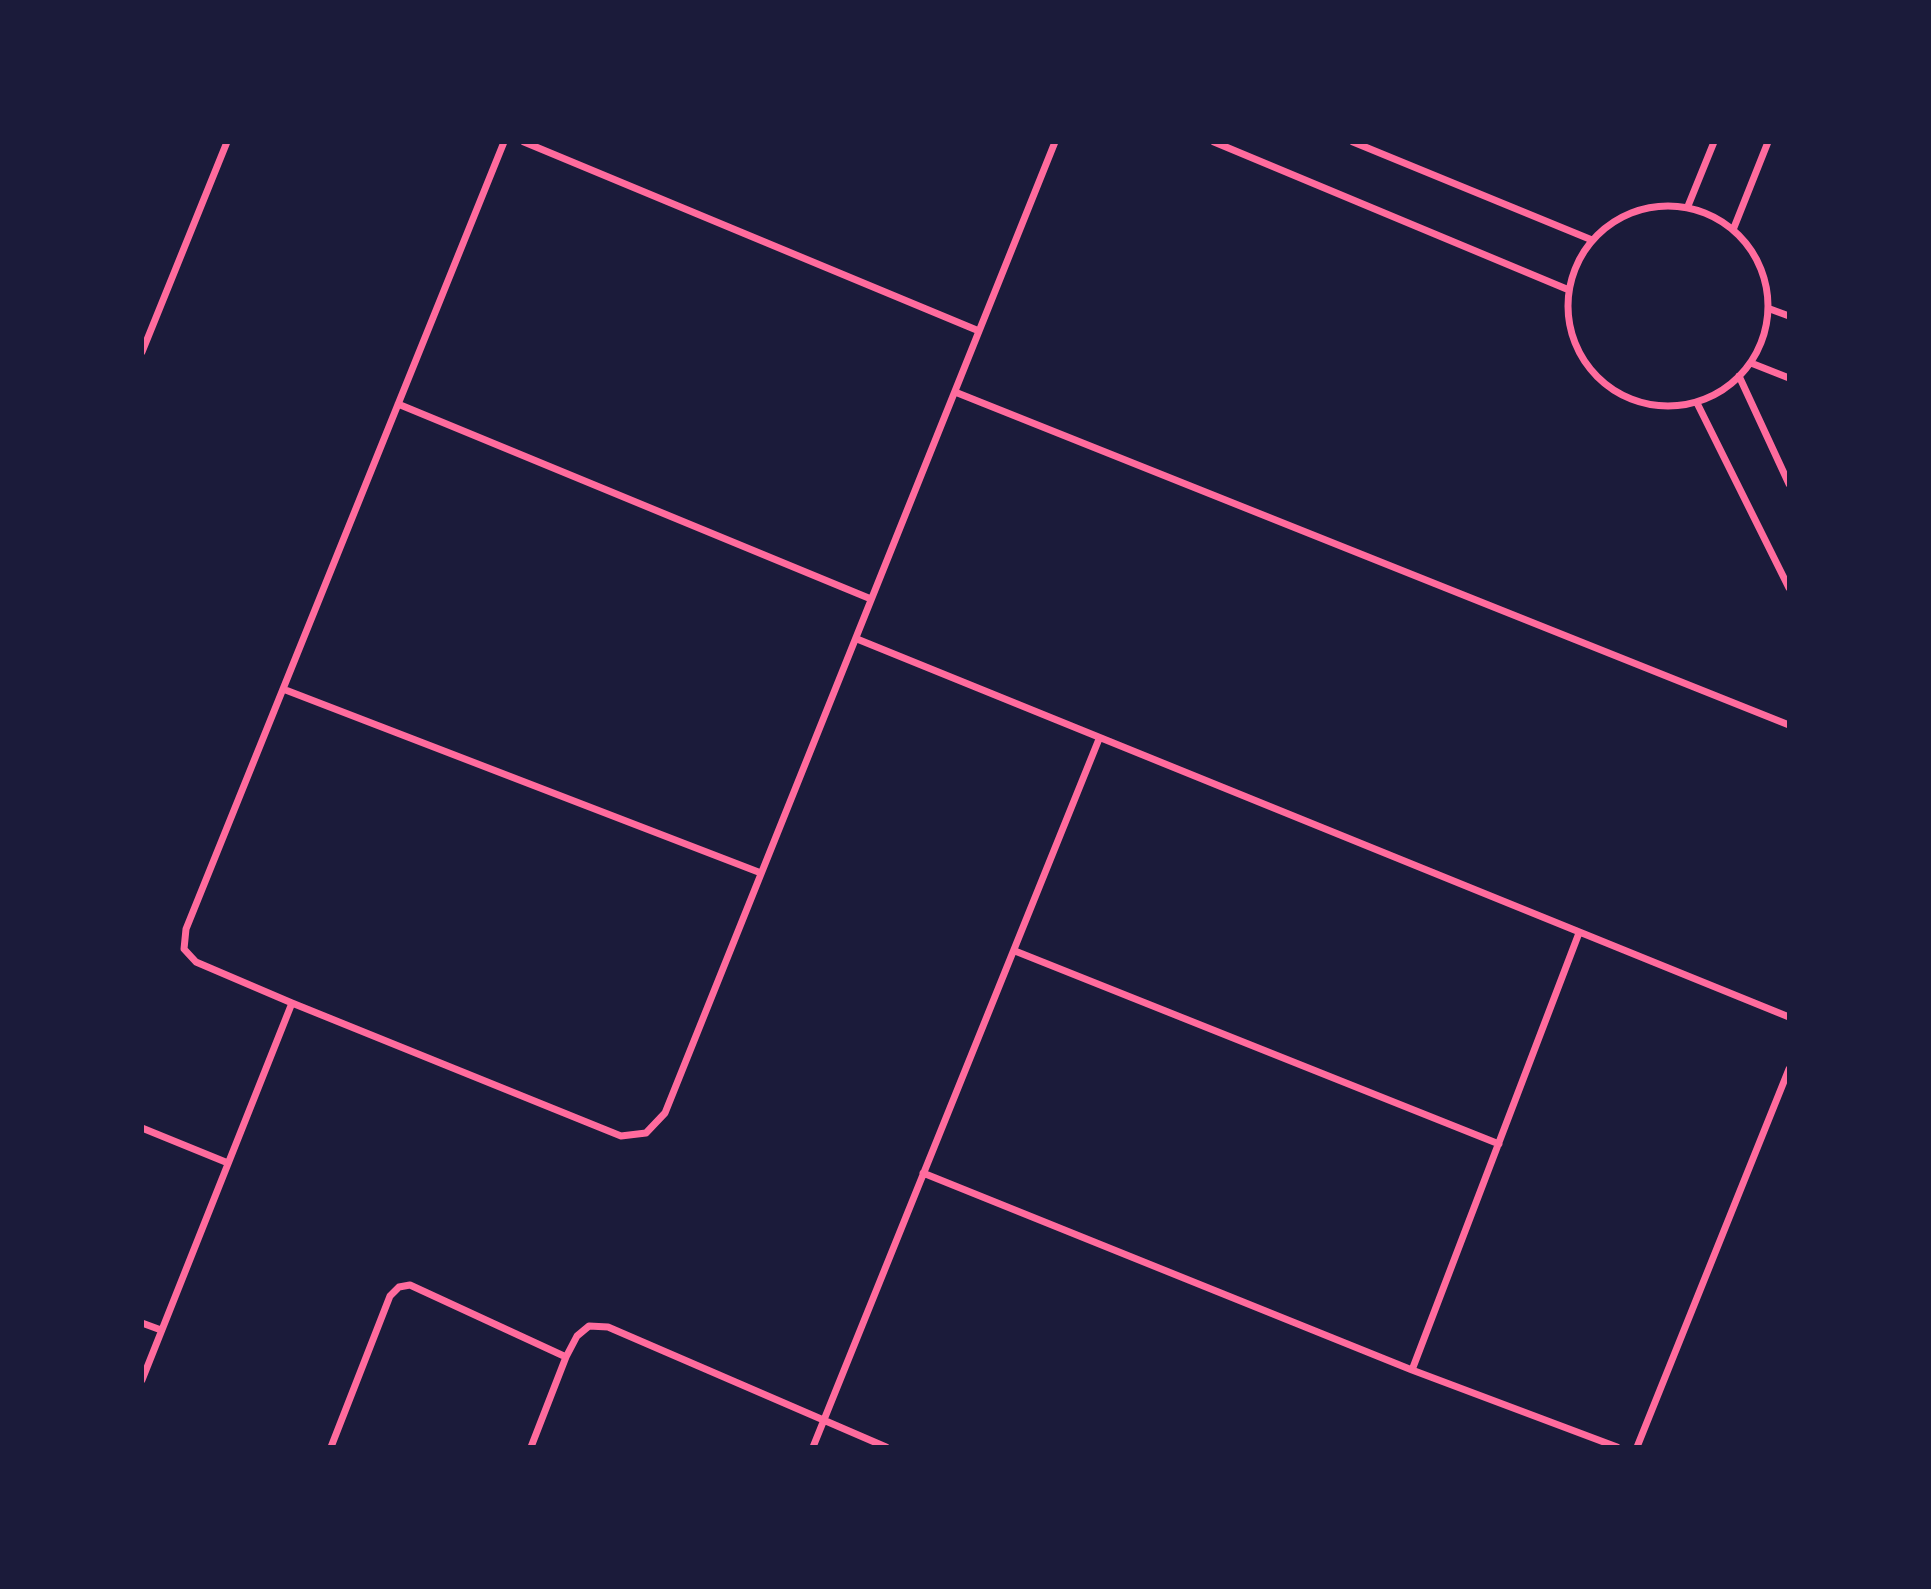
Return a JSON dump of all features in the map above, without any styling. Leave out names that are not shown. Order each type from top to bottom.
[{"type":"street","points":[[142,352],[227,142]]},
{"type":"street","points":[[504,142],[186,929],[184,949],[196,962],[621,1136],[646,1133],[665,1113],[1055,142]]},
{"type":"street","points":[[524,142],[979,331]]},
{"type":"street","points":[[1214,142],[1569,290]]},
{"type":"street","points":[[1353,142],[1592,240]]},
{"type":"street","points":[[1688,206],[1714,142]]},
{"type":"street","points":[[1733,230],[1768,142]]},
{"type":"street","points":[[1653,206],[1688,206],[1721,219],[1748,243],[1765,274],[1770,309],[1765,338],[1751,363],[1728,388],[1698,403],[1664,407],[1631,400],[1602,383],[1580,356],[1569,324],[1569,290],[1577,263],[1592,240],[1619,217],[1653,206]]},
{"type":"street","points":[[1770,309],[1789,316]]},
{"type":"street","points":[[1751,363],[1789,378]]},
{"type":"street","points":[[1739,376],[1789,484]]},
{"type":"street","points":[[955,392],[1789,725]]},
{"type":"street","points":[[1698,403],[1789,588]]},
{"type":"street","points":[[398,404],[871,599]]},
{"type":"street","points":[[857,639],[1789,1017]]},
{"type":"street","points":[[283,689],[761,873]]},
{"type":"street","points":[[813,1447],[1099,739]]},
{"type":"street","points":[[1412,1370],[1579,933]]},
{"type":"street","points":[[1014,951],[1499,1144]]},
{"type":"street","points":[[142,1380],[292,1003]]},
{"type":"street","points":[[1637,1447],[1789,1069]]},
{"type":"street","points":[[142,1128],[228,1163]]},
{"type":"street","points":[[923,1173],[1412,1370],[1617,1447]]},
{"type":"street","points":[[331,1447],[390,1296],[399,1287],[410,1285],[566,1357]]},
{"type":"street","points":[[142,1323],[161,1330]]},
{"type":"street","points":[[531,1447],[566,1357],[577,1336],[589,1326],[608,1327],[822,1422],[886,1447]]}]
